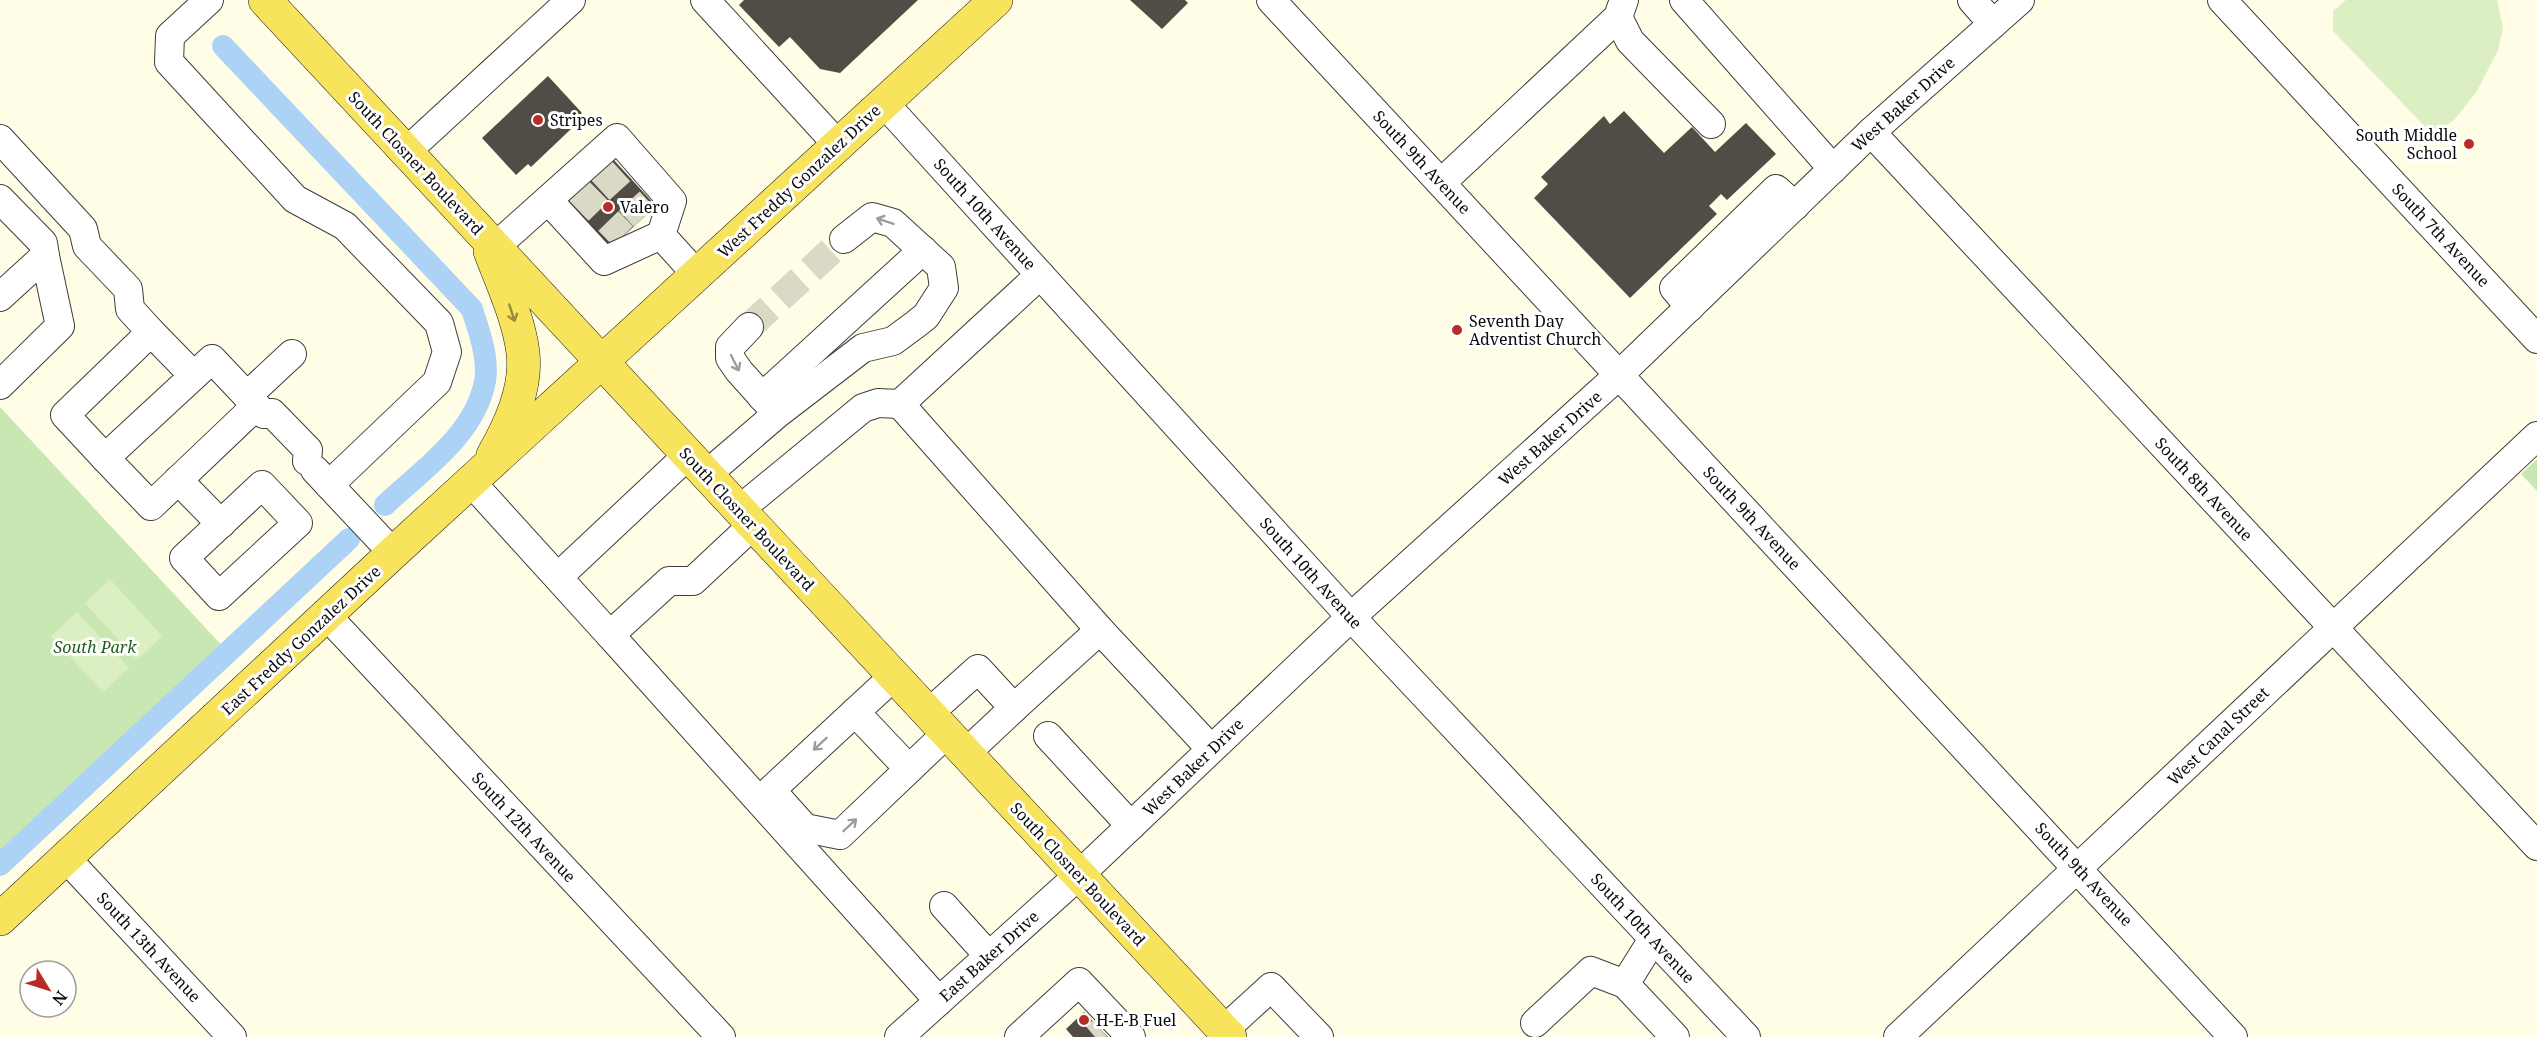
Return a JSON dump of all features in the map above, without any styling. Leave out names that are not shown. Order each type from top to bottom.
[{"type":"main road","name":"South Closner Boulevard","points":[[265,0],[1227,1034]]},
{"type":"main road","name":"West Freddy Gonzalez Drive","points":[[602,363],[884,103],[988,2]]},
{"type":"main road","points":[[476,478],[504,435],[521,387],[523,353],[490,243]]},
{"type":"main road","name":"East Freddy Gonzalez Drive","points":[[0,919],[328,617],[393,553],[602,363]]},
{"type":"street","points":[[209,0],[170,36],[169,62],[295,199],[345,226],[439,323],[447,352],[437,382],[328,485]]},
{"type":"street","points":[[406,152],[571,0]]},
{"type":"street","points":[[705,0],[838,145]]},
{"type":"street","name":"South 9th Avenue","points":[[1271,0],[2079,868],[2233,1037]]},
{"type":"street","points":[[1684,0],[1833,169]]},
{"type":"street","points":[[1972,0],[1993,24]]},
{"type":"street","name":"West Baker Drive","points":[[1079,875],[1351,617],[1619,375],[1871,132],[2020,0]]},
{"type":"street","name":"South 7th Avenue","points":[[2222,0],[2537,339]]},
{"type":"street","points":[[1441,183],[1621,9],[1630,41],[1711,124]]},
{"type":"street","name":"South 10th Avenue","points":[[884,103],[1351,617],[1746,1037]]},
{"type":"street","name":"South 8th Avenue","points":[[1871,132],[2537,846]]},
{"type":"street","points":[[0,138],[83,229],[87,246],[128,290],[130,309],[193,375]]},
{"type":"street","points":[[490,243],[548,200],[574,185],[597,165],[616,138],[672,201],[653,226],[604,261],[548,200]]},
{"type":"street","points":[[0,199],[43,243],[60,326],[0,385]]},
{"type":"street","points":[[770,405],[863,348],[893,341],[926,316],[944,288],[941,267],[892,223],[872,217],[844,238]]},
{"type":"street","points":[[653,226],[698,275]]},
{"type":"street","points":[[623,236],[653,226]]},
{"type":"street","points":[[558,577],[770,405],[923,250]]},
{"type":"street","points":[[0,297],[45,256]]},
{"type":"street","points":[[610,635],[669,581],[693,581],[746,518],[863,408],[878,403],[900,404],[1040,275]]},
{"type":"street","points":[[749,327],[730,347],[730,358],[770,405]]},
{"type":"street","points":[[151,332],[65,415],[151,506],[256,406],[292,354]]},
{"type":"street","points":[[105,458],[212,359],[256,406],[262,424],[272,437],[297,461],[307,461],[393,553]]},
{"type":"street","points":[[900,404],[1100,630],[1211,749]]},
{"type":"street","name":"West Canal Street","points":[[1898,1037],[2537,436]]},
{"type":"street","points":[[476,478],[558,577],[939,1001]]},
{"type":"street","points":[[178,480],[221,524]]},
{"type":"street","name":"South 12th Avenue","points":[[328,617],[721,1037]]},
{"type":"street","points":[[947,733],[1014,708],[1100,630]]},
{"type":"street","points":[[894,676],[771,790],[805,828],[840,835],[947,733],[978,669],[1014,708]]},
{"type":"street","points":[[855,712],[909,769]]},
{"type":"street","points":[[1048,736],[1131,826]]},
{"type":"street","name":"South 13th Avenue","points":[[65,857],[232,1037]]},
{"type":"street","name":"East Baker Drive","points":[[899,1037],[1079,875]]},
{"type":"street","points":[[944,906],[989,956]]},
{"type":"street","points":[[1625,984],[1653,939]]},
{"type":"street","points":[[1535,1023],[1591,971],[1625,984],[1675,1037]]},
{"type":"street","points":[[1034,1032],[1079,982],[1116,1029]]},
{"type":"street","points":[[1227,1034],[1271,987],[1319,1037]]},
{"type":"green space","points":[[2346,0],[2497,0],[2503,28],[2498,50],[2477,91],[2454,120],[2433,135],[2333,31],[2333,11]]},
{"type":"green space","name":"South Park","points":[[0,407],[227,651],[0,863]]},
{"type":"green space","points":[[2537,459],[2537,491],[2521,474]]},
{"type":"green space","points":[[110,579],[162,636],[137,660],[85,603]]},
{"type":"green space","points":[[77,612],[129,668],[103,692],[51,636]]},
{"type":"building","points":[[744,0],[918,0],[840,73],[820,69],[790,37],[779,47],[739,5]]},
{"type":"building","points":[[1130,0],[1185,0],[1188,3],[1162,29]]},
{"type":"building","name":"Stripes","points":[[548,76],[582,113],[568,126],[571,129],[531,167],[528,164],[516,175],[482,138]]},
{"type":"building","points":[[1624,111],[1664,153],[1692,127],[1715,152],[1746,123],[1776,154],[1727,200],[1721,194],[1709,206],[1717,214],[1630,298],[1534,198],[1548,184],[1541,177],[1604,116],[1610,124]]},
{"type":"building","name":"Valero","points":[[613,159],[656,206],[604,254],[561,207]]},
{"type":"building","name":"H-E-B Fuel","points":[[1084,1012],[1108,1037],[1073,1037],[1066,1029]]},
{"type":"waterway","points":[[223,46],[472,309],[486,363],[485,381],[479,400],[459,435],[430,465],[385,505]]},
{"type":"waterway","points":[[0,865],[349,539]]},
{"type":"tunnel","points":[[601,170],[644,217]]},
{"type":"tunnel","points":[[579,191],[623,236]]},
{"type":"tunnel","points":[[749,327],[844,239]]},
{"type":"tunnel","points":[[1095,1037],[1102,1031]]},
{"type":"place","name":"Stripes","points":[[538,120]]},
{"type":"place","name":"South Middle School","points":[[2469,144]]},
{"type":"place","name":"Valero","points":[[608,207]]},
{"type":"place","name":"Seventh Day Adventist Church","points":[[1457,330]]},
{"type":"place","name":"H-E-B Fuel","points":[[1084,1020]]}]
